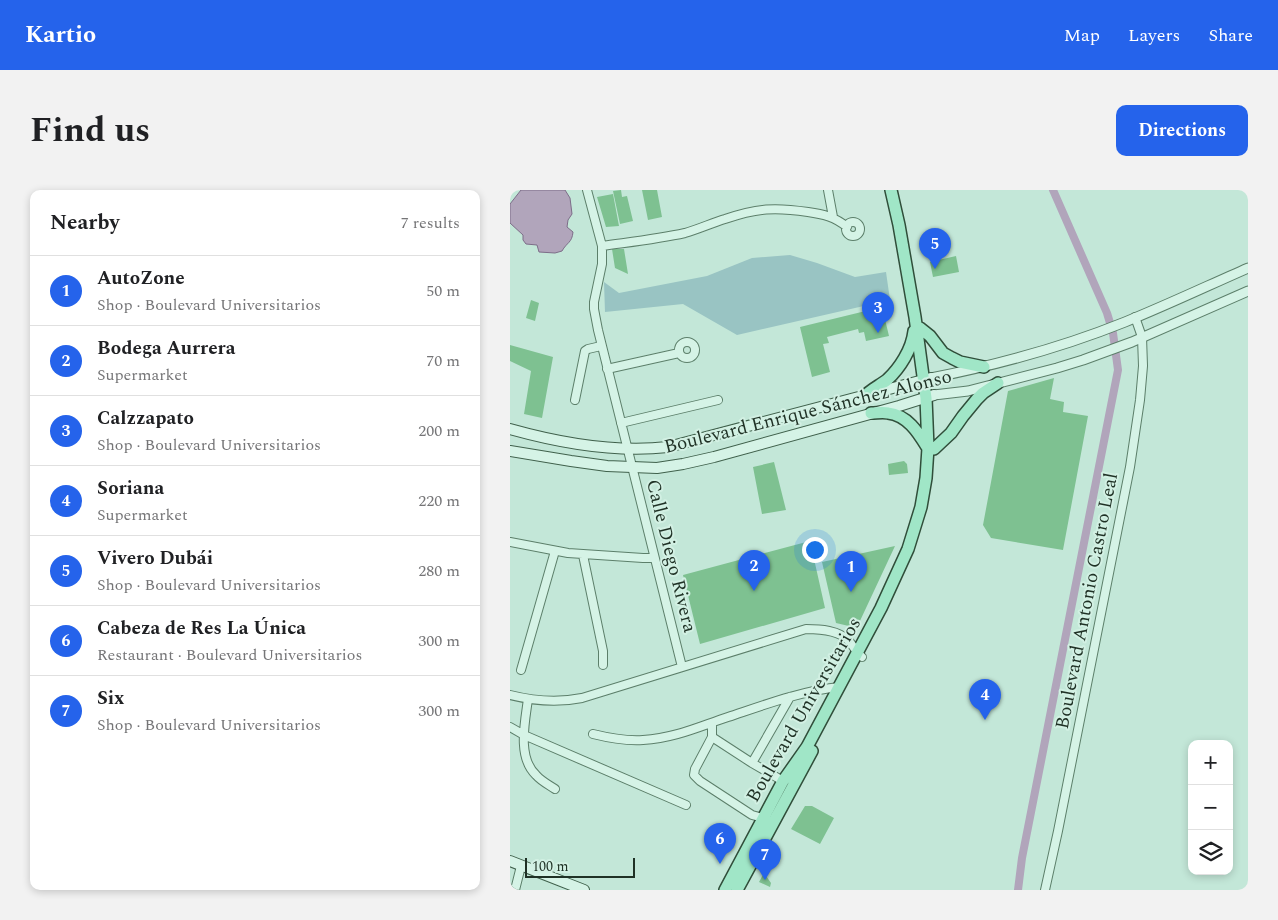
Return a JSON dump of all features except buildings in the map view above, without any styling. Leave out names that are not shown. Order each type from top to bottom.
[{"type":"main road","name":"Boulevard Universitarios","points":[[892,190],[914,316],[928,380]]},
{"type":"main road","name":"Boulevard Universitarios","points":[[737,890],[810,748],[900,584],[921,532],[928,506],[933,479],[931,449],[933,406],[920,328],[892,190]]},
{"type":"main road","points":[[864,397],[868,392],[887,380],[901,364],[910,348],[914,316]]},
{"type":"main road","points":[[920,328],[930,336],[943,353],[960,362],[984,367]]},
{"type":"main road","name":"Boulevard Enrique Sánchez Alonso","points":[[510,429],[556,440],[601,447],[668,448],[928,380]]},
{"type":"main road","points":[[871,414],[888,413],[904,419],[919,433],[931,449],[952,433],[977,398],[998,383]]},
{"type":"main road","name":"Boulevard Enrique Sánchez Alonso","points":[[510,451],[571,461],[657,468],[683,464],[930,397]]},
{"type":"main road","name":"Boulevard Universitarios","points":[[725,890],[783,781],[810,748],[839,687],[860,655]]},
{"type":"main road","points":[[510,861],[580,889]]},
{"type":"street","name":"Calle Diego Rivera","points":[[587,190],[602,246],[602,264],[594,309],[601,346],[682,667]]},
{"type":"street","points":[[828,190],[833,217]]},
{"type":"street","points":[[602,246],[690,232],[726,218],[760,210],[785,209],[833,217],[847,226]]},
{"type":"street","name":"Boulevard Enrique Sánchez Alonso","points":[[928,380],[984,367],[1105,330],[1248,268]]},
{"type":"street","name":"Boulevard Enrique Sánchez Alonso","points":[[930,397],[968,391],[1083,360],[1132,342],[1248,291]]},
{"type":"street","name":"Boulevard Antonio Castro Leal","points":[[1045,890],[1130,467],[1142,383],[1143,351],[1142,337],[1131,319]]},
{"type":"street","points":[[575,400],[585,352],[588,349],[601,346]]},
{"type":"street","points":[[608,369],[679,353]]},
{"type":"street","points":[[621,423],[718,400]]},
{"type":"street","points":[[510,542],[554,552],[654,558]]},
{"type":"street","points":[[521,670],[554,552]]},
{"type":"street","points":[[583,555],[603,650],[603,665]]},
{"type":"street","points":[[510,695],[528,699],[567,701],[582,698],[806,629],[826,630],[839,635],[848,640],[860,655]]},
{"type":"street","points":[[848,640],[867,642]]},
{"type":"street","points":[[593,734],[619,739],[642,740],[674,735],[790,697],[820,689],[839,687]]},
{"type":"street","points":[[752,763],[790,697]]},
{"type":"street","points":[[528,699],[524,735],[525,752],[529,766],[536,775],[555,789]]},
{"type":"street","points":[[712,723],[712,736],[695,769],[694,775],[700,781],[752,815],[763,818]]},
{"type":"street","points":[[510,727],[524,735],[686,805]]},
{"type":"street","points":[[712,736],[783,781]]},
{"type":"street","points":[[515,890],[521,866]]},
{"type":"shaded area","points":[[521,190],[565,190],[570,198],[572,214],[568,220],[567,227],[573,232],[562,251],[555,253],[539,252],[537,245],[526,244],[523,240],[523,235],[510,223],[510,204]]},
{"type":"shaded area","points":[[790,255],[855,277],[886,272],[890,300],[737,335],[683,304],[605,312],[604,282],[619,293],[707,276],[752,258]]},
{"type":"waterway","points":[[1018,890],[1022,858],[1118,370],[1113,333],[1107,313],[1053,190]]},
{"type":"place","name":"Vivero Dubái","points":[[935,269]]},
{"type":"place","name":"Calzzapato","points":[[878,333]]},
{"type":"place","name":"Bodega Aurrera","points":[[754,591]]},
{"type":"place","name":"AutoZone","points":[[851,592]]},
{"type":"place","name":"Soriana","points":[[985,720]]},
{"type":"place","name":"Cabeza de Res La Única","points":[[720,864]]},
{"type":"place","name":"Six","points":[[765,880]]}]
